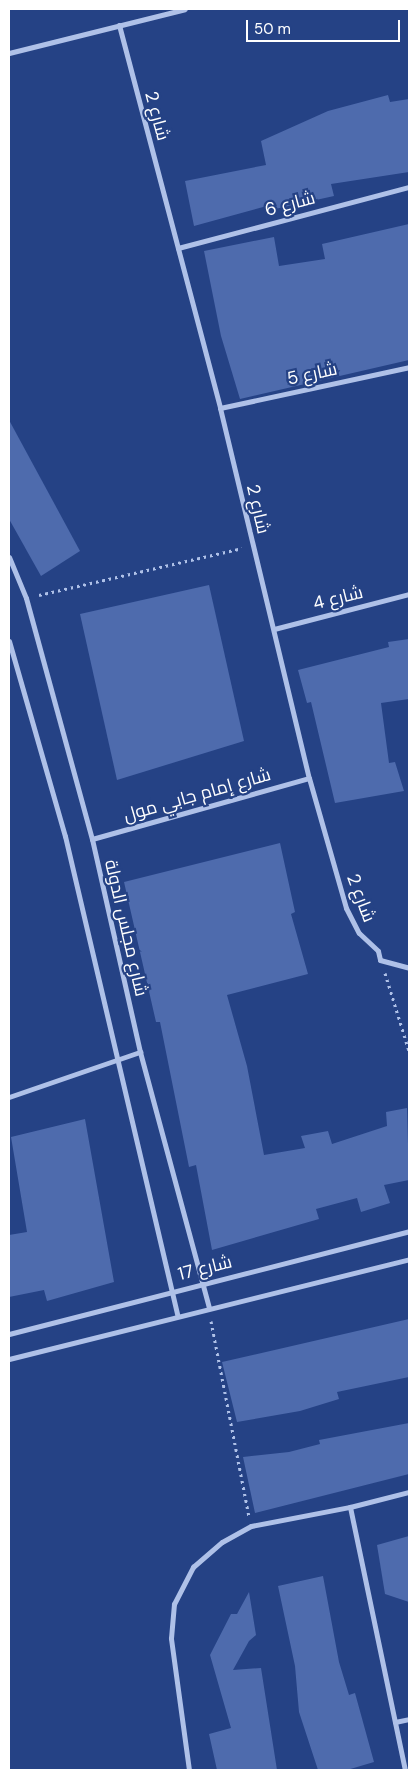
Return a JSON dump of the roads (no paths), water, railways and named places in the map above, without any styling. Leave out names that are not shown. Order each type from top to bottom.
[{"type":"street","points":[[9,53],[185,9]]},
{"type":"street","name":"شارع 2","points":[[119,25],[220,408],[309,778],[346,908],[359,933],[378,951],[380,960],[409,968]]},
{"type":"street","name":"شارع 6","points":[[178,248],[409,187]]},
{"type":"street","name":"شارع 5","points":[[220,408],[409,368]]},
{"type":"street","name":"شارع مجلس الدولة","points":[[9,557],[26,598],[92,839],[140,1052],[208,1308]]},
{"type":"street","name":"شارع 4","points":[[274,628],[409,594]]},
{"type":"street","points":[[9,642],[65,836],[115,1059],[178,1316]]},
{"type":"street","name":"شارع إمام جابي مول","points":[[92,839],[309,778]]},
{"type":"street","points":[[9,1097],[115,1059],[140,1052]]},
{"type":"street","name":"شارع 17","points":[[9,1334],[172,1290],[409,1231]]},
{"type":"street","points":[[9,1359],[409,1259]]},
{"type":"street","points":[[189,1770],[171,1638],[174,1604],[193,1567],[222,1542],[251,1526],[350,1508],[409,1492]]},
{"type":"street","points":[[350,1508],[405,1770]]},
{"type":"street","points":[[395,1722],[409,1719]]}]
